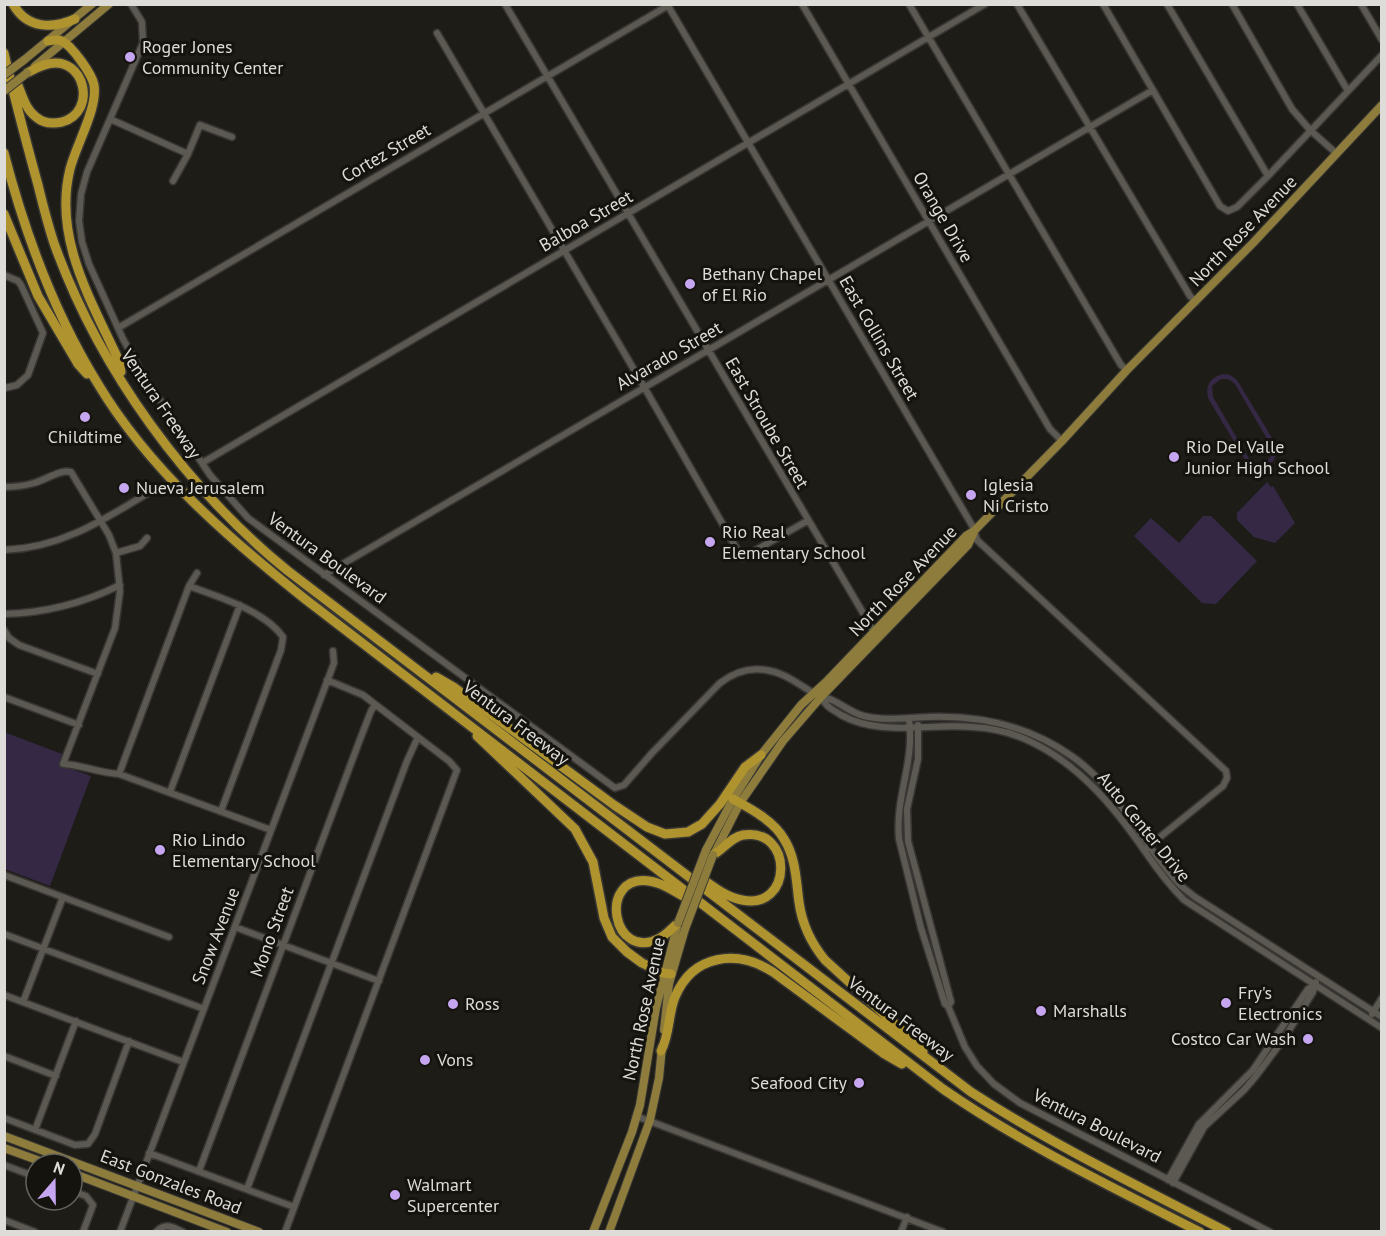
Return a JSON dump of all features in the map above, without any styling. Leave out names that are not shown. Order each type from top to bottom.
[{"type":"highway","points":[[13,4],[26,20],[41,26],[57,26],[75,19]]},
{"type":"highway","points":[[48,41],[56,39],[64,42],[88,71],[93,83],[91,110],[71,167],[65,218],[80,276],[119,361],[122,381]]},
{"type":"highway","name":"Ventura Freeway","points":[[4,53],[6,71],[55,246],[79,302],[122,381],[161,440],[197,485],[241,531],[288,571],[971,1092],[1016,1122],[1227,1232]]},
{"type":"highway","points":[[6,71],[28,110],[36,117],[47,123],[57,123],[66,121],[79,111],[84,89],[79,75],[73,69],[58,63],[48,64],[27,73]]},
{"type":"highway","name":"Ventura Freeway","points":[[4,153],[29,237],[58,310],[99,386],[151,457],[243,548],[305,599],[943,1089],[1008,1132],[1200,1232]]},
{"type":"highway","points":[[4,214],[27,271],[53,324],[78,364],[99,386]]},
{"type":"highway","points":[[399,655],[455,688],[614,805],[658,832],[680,834],[702,824],[720,804],[745,767],[761,755]]},
{"type":"highway","points":[[461,718],[478,738],[575,829],[593,862],[604,918],[612,937],[634,958],[667,974]]},
{"type":"highway","points":[[737,801],[774,827],[790,848],[801,915],[815,949],[853,987],[920,1047],[929,1062]]},
{"type":"highway","points":[[665,858],[690,870],[726,894],[744,901],[753,901],[767,895],[773,891],[780,879],[782,869],[779,854],[774,846],[758,837],[742,835],[733,838],[722,850],[710,853]]},
{"type":"highway","points":[[681,926],[654,941],[637,941],[628,937],[618,924],[616,903],[624,889],[644,880],[663,885],[712,911]]},
{"type":"highway","points":[[662,1051],[673,1006],[683,983],[699,968],[710,962],[741,958],[758,963],[773,972],[884,1053],[943,1089]]},
{"type":"main road","points":[[6,71],[24,60],[92,4]]},
{"type":"main road","points":[[4,91],[109,4]]},
{"type":"main road","name":"North Rose Avenue","points":[[737,801],[818,696],[966,536],[974,531],[1062,441],[1127,370],[1196,302],[1382,105]]},
{"type":"main road","name":"North Rose Avenue","points":[[593,1232],[636,1116],[667,974],[681,926],[710,853],[761,755],[801,705],[818,696]]},
{"type":"main road","name":"North Rose Avenue","points":[[609,1232],[650,1120],[659,1078],[667,974]]},
{"type":"main road","name":"East Gonzales Road","points":[[4,1136],[259,1232]]},
{"type":"main road","points":[[4,1148],[24,1155]]},
{"type":"main road","name":"East Gonzales Road","points":[[84,1178],[226,1232]]},
{"type":"street","name":"Ventura Boulevard","points":[[131,4],[142,22],[143,42],[84,181],[79,220],[86,256],[118,328],[142,373],[221,490],[248,518],[615,788],[624,785],[720,683],[733,675],[756,669],[775,672],[790,678],[818,696]]},
{"type":"street","name":"East Stroube Street","points":[[505,4],[876,635]]},
{"type":"street","name":"Orange Drive","points":[[802,4],[1050,429],[1062,441]]},
{"type":"street","points":[[909,4],[1121,365],[1127,370]]},
{"type":"street","name":"Balboa Street","points":[[202,463],[985,4]]},
{"type":"street","points":[[1017,4],[1159,246],[1196,302]]},
{"type":"street","points":[[1103,4],[1220,206],[1228,211],[1237,207],[1268,176],[1382,55]]},
{"type":"street","points":[[1167,4],[1268,176]]},
{"type":"street","points":[[1232,4],[1292,109],[1310,130],[1337,154]]},
{"type":"street","points":[[1297,4],[1348,92]]},
{"type":"street","points":[[1361,4],[1382,40]]},
{"type":"street","name":"Cortez Street","points":[[118,328],[668,5]]},
{"type":"street","name":"East Collins Street","points":[[668,5],[974,531],[977,540],[1228,775],[1223,786],[1213,796],[1150,845]]},
{"type":"street","points":[[437,33],[742,558],[807,521]]},
{"type":"street","name":"Alvarado Street","points":[[324,575],[1153,90]]},
{"type":"street","points":[[110,119],[188,154]]},
{"type":"street","points":[[173,181],[201,124],[232,137]]},
{"type":"street","points":[[4,275],[18,281],[21,285],[43,333],[28,375],[17,385],[5,387]]},
{"type":"street","points":[[4,487],[37,483],[69,471],[76,476],[102,521],[116,553],[120,585],[118,617],[63,764],[78,765],[105,774],[119,774],[271,830]]},
{"type":"street","points":[[4,550],[37,547],[57,542],[102,521],[148,493]]},
{"type":"street","points":[[116,553],[140,546],[147,538]]},
{"type":"street","points":[[119,774],[189,586],[197,573]]},
{"type":"street","points":[[4,614],[67,606],[120,585]]},
{"type":"street","points":[[189,586],[249,609],[279,632],[283,638],[221,812]]},
{"type":"street","points":[[170,792],[240,605]]},
{"type":"street","points":[[4,630],[9,638],[19,645],[98,674]]},
{"type":"street","name":"Snow Avenue","points":[[120,1232],[334,663],[333,651]]},
{"type":"street","points":[[285,1232],[457,770],[449,761],[357,692],[327,680]]},
{"type":"street","name":"Auto Center Drive","points":[[818,696],[831,699],[847,710],[867,717],[909,719],[959,717],[988,720],[1042,738],[1071,756],[1096,777],[1176,880],[1195,897],[1382,1017]]},
{"type":"street","name":"Auto Center Drive","points":[[818,696],[825,706],[858,722],[879,727],[982,728],[1005,732],[1037,745],[1065,762],[1093,786],[1144,850],[1167,884],[1184,900],[1382,1028]]},
{"type":"street","points":[[4,697],[79,725]]},
{"type":"street","name":"Mono Street","points":[[199,1171],[370,711],[375,705]]},
{"type":"street","name":"Ventura Boulevard","points":[[918,718],[918,759],[907,809],[908,841],[951,1002],[948,1006]]},
{"type":"street","name":"Ventura Boulevard","points":[[909,719],[910,759],[898,814],[899,839],[945,1005],[948,1006],[971,1057],[984,1074],[1020,1103],[1270,1232]]},
{"type":"street","points":[[247,1189],[418,737]]},
{"type":"street","points":[[1144,850],[1150,845]]},
{"type":"street","points":[[4,875],[169,937]]},
{"type":"street","points":[[22,1002],[63,897]]},
{"type":"street","points":[[235,927],[379,981]]},
{"type":"street","points":[[4,934],[204,1009]]},
{"type":"street","points":[[1171,1181],[1204,1127],[1244,1090],[1283,1040],[1313,992],[1319,977]]},
{"type":"street","points":[[4,995],[183,1062]]},
{"type":"street","points":[[1368,1020],[1382,998]]},
{"type":"street","points":[[36,1130],[76,1022]]},
{"type":"street","points":[[4,1118],[75,1144],[88,1144],[95,1134],[129,1041]]},
{"type":"street","points":[[4,1056],[56,1076]]},
{"type":"street","points":[[636,1116],[943,1232]]},
{"type":"street","points":[[149,1153],[294,1207]]},
{"type":"street","points":[[4,1165],[24,1172]]},
{"type":"street","points":[[84,1195],[93,1205],[84,1232]]},
{"type":"street","points":[[901,1232],[907,1217]]},
{"type":"street","points":[[7,1232],[7,1221],[35,1232]]},
{"type":"street","points":[[156,1232],[163,1226],[168,1226],[183,1232]]},
{"type":"shaded area","points":[[1218,375],[1230,375],[1237,380],[1275,443],[1276,456],[1267,467],[1255,468],[1247,463],[1209,400],[1207,391],[1209,383]],"holes":[[[1221,379],[1228,379],[1235,384],[1270,444],[1272,455],[1265,463],[1257,464],[1249,459],[1213,397],[1212,386]]]},
{"type":"shaded area","points":[[1267,482],[1271,487],[1273,486],[1295,523],[1275,543],[1254,537],[1237,520],[1237,513]]},
{"type":"shaded area","points":[[1203,516],[1211,516],[1257,561],[1216,604],[1202,603],[1134,536],[1151,518],[1179,543]]},
{"type":"shaded area","points":[[4,732],[62,754],[74,770],[91,776],[50,886],[5,869]]},
{"type":"place","name":"Roger Jones Community Center","points":[[130,57]]},
{"type":"place","name":"Bethany Chapel of El Rio","points":[[690,284]]},
{"type":"place","name":"Childtime","points":[[85,417]]},
{"type":"place","name":"Rio Del Valle Junior High School","points":[[1174,457]]},
{"type":"place","name":"Nueva Jerusalem","points":[[124,488]]},
{"type":"place","name":"Iglesia Ni Cristo","points":[[971,495]]},
{"type":"place","name":"Rio Real Elementary School","points":[[710,542]]},
{"type":"place","name":"Rio Lindo Elementary School","points":[[160,850]]},
{"type":"place","name":"Fry's Electronics","points":[[1226,1003]]},
{"type":"place","name":"Ross","points":[[453,1004]]},
{"type":"place","name":"Marshalls","points":[[1041,1011]]},
{"type":"place","name":"Costco Car Wash","points":[[1308,1039]]},
{"type":"place","name":"Vons","points":[[425,1060]]},
{"type":"place","name":"Seafood City","points":[[859,1083]]},
{"type":"place","name":"Walmart Supercenter","points":[[395,1195]]}]
